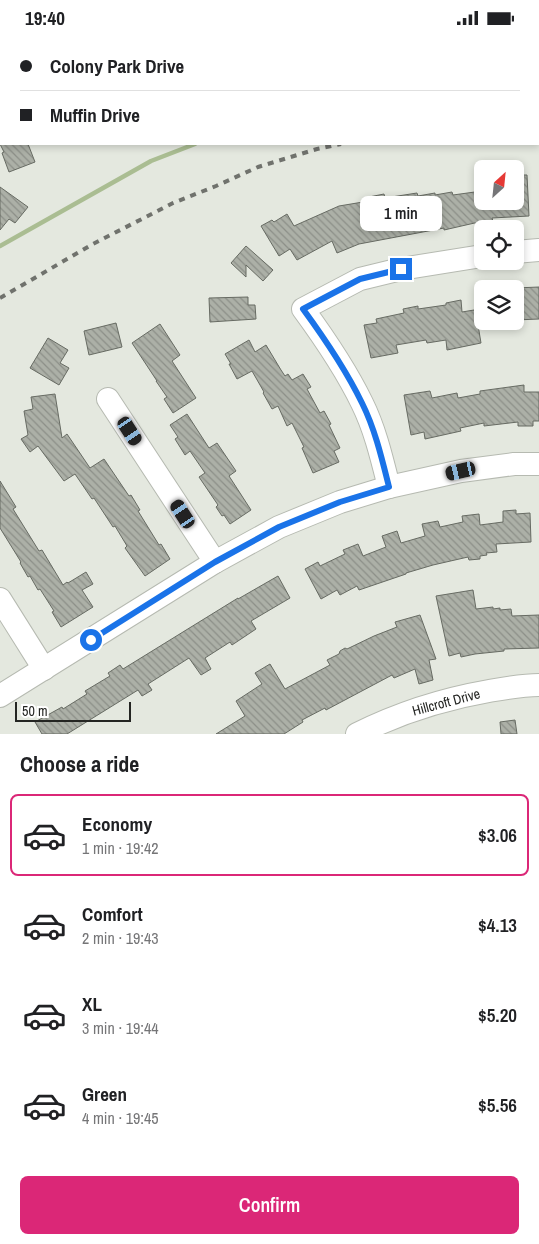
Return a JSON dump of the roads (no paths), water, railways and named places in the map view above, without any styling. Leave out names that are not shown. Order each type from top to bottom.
[{"type":"street","points":[[524,251],[539,250]]},
{"type":"street","points":[[389,487],[381,453],[363,404],[335,355],[303,309],[360,279],[401,269],[474,257]]},
{"type":"street","points":[[108,399],[215,562]]},
{"type":"street","points":[[0,696],[215,562],[279,527],[340,502],[389,487],[461,471],[514,464],[539,464]]},
{"type":"street","points":[[0,599],[44,669]]},
{"type":"street","name":"Hillcroft Drive","points":[[357,734],[389,719],[420,708],[471,694],[510,687],[539,685]]},
{"type":"waterway","points":[[0,246],[151,161],[192,145]]},
{"type":"railway","points":[[0,298],[93,244],[173,203],[258,167],[336,145]]}]
